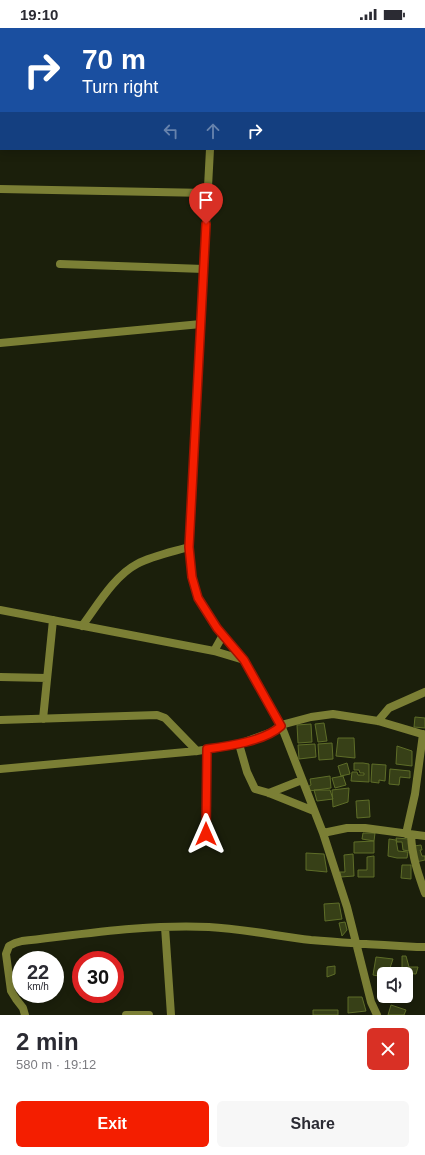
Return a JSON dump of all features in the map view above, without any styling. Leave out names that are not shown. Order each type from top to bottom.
[{"type":"street","points":[[210,150],[189,547],[192,577],[198,598],[223,635],[244,660],[281,726],[323,833],[347,907],[371,1002],[377,1015]]},
{"type":"street","points":[[0,188],[208,193]]},
{"type":"street","points":[[60,264],[204,269]]},
{"type":"street","points":[[0,343],[201,324]]},
{"type":"street","points":[[82,626],[124,572],[147,559],[189,547]]},
{"type":"street","points":[[0,610],[214,651],[244,660]]},
{"type":"street","points":[[43,719],[53,620]]},
{"type":"street","points":[[214,651],[223,635]]},
{"type":"street","points":[[0,677],[47,678]]},
{"type":"street","points":[[378,721],[389,708],[425,692]]},
{"type":"street","points":[[0,769],[197,751],[239,744],[272,732],[281,726],[311,717],[333,714],[378,721],[424,735],[409,835],[415,865],[425,893]]},
{"type":"street","points":[[0,720],[157,716],[165,718],[197,751]]},
{"type":"street","points":[[239,744],[247,772],[255,789],[314,811]]},
{"type":"street","points":[[206,834],[207,749]]},
{"type":"street","points":[[269,793],[302,780]]},
{"type":"street","points":[[323,833],[347,828],[365,828],[425,836]]},
{"type":"street","points":[[165,927],[171,1015]]},
{"type":"street","points":[[0,947],[9,946],[22,941],[111,931],[165,927],[217,928],[311,940],[425,947]]},
{"type":"street","points":[[9,946],[6,954],[11,991],[23,1008],[25,1015]]},
{"type":"street","points":[[126,1015],[149,1015]]},
{"type":"building","points":[[415,717],[425,718],[425,728],[414,727]]},
{"type":"building","points":[[324,723],[327,741],[318,742],[315,724]]},
{"type":"building","points":[[311,724],[312,742],[298,743],[297,725]]},
{"type":"building","points":[[338,738],[354,738],[355,758],[336,756]]},
{"type":"building","points":[[332,743],[333,759],[319,760],[318,744]]},
{"type":"building","points":[[315,744],[316,757],[299,759],[298,745]]},
{"type":"building","points":[[397,746],[412,751],[412,766],[396,764]]},
{"type":"building","points":[[347,763],[350,774],[341,776],[338,766]]},
{"type":"building","points":[[354,763],[369,764],[369,782],[351,781],[352,772],[357,772],[358,775],[364,775],[364,773],[360,773],[359,770],[354,770]]},
{"type":"building","points":[[372,764],[386,765],[385,781],[379,780],[379,783],[371,782]]},
{"type":"building","points":[[390,769],[410,771],[410,778],[400,777],[399,785],[389,784]]},
{"type":"building","points":[[330,776],[331,788],[309,791],[309,786],[311,785],[310,779]]},
{"type":"building","points":[[343,776],[346,785],[335,788],[332,778]]},
{"type":"building","points":[[349,788],[348,802],[333,807],[332,790]]},
{"type":"building","points":[[314,790],[330,790],[333,799],[317,801]]},
{"type":"building","points":[[369,800],[370,817],[357,818],[356,801]]},
{"type":"building","points":[[363,833],[375,833],[374,841],[362,839]]},
{"type":"building","points":[[396,838],[409,839],[409,851],[403,850],[402,842],[397,842]]},
{"type":"building","points":[[389,839],[396,840],[398,851],[408,852],[407,858],[388,856]]},
{"type":"building","points":[[374,841],[374,853],[354,853],[354,842]]},
{"type":"building","points":[[421,845],[422,850],[420,850],[422,856],[425,856],[425,860],[416,862],[414,846]]},
{"type":"building","points":[[306,853],[324,854],[327,872],[306,870]]},
{"type":"building","points":[[353,854],[354,876],[341,877],[340,872],[345,872],[344,855]]},
{"type":"building","points":[[374,856],[374,877],[358,877],[358,870],[367,870],[367,857]]},
{"type":"building","points":[[402,865],[411,865],[411,879],[401,878]]},
{"type":"building","points":[[339,903],[342,919],[325,921],[324,904]]},
{"type":"building","points":[[345,922],[347,930],[342,936],[339,923]]},
{"type":"building","points":[[402,956],[406,956],[409,967],[402,967]]},
{"type":"building","points":[[376,957],[393,959],[390,967],[377,967],[377,976],[373,975]]},
{"type":"building","points":[[335,966],[335,974],[327,977],[327,967]]},
{"type":"building","points":[[413,967],[418,967],[416,974],[413,974]]},
{"type":"building","points":[[348,997],[362,997],[366,1011],[348,1013]]},
{"type":"building","points":[[391,1005],[406,1010],[404,1015],[388,1015]]},
{"type":"building","points":[[313,1010],[338,1010],[338,1015],[313,1015]]},
{"type":"route","points":[[206,224],[189,547],[192,577],[198,598],[217,628],[244,660],[281,726],[272,732],[239,744],[207,749],[206,834]]}]
